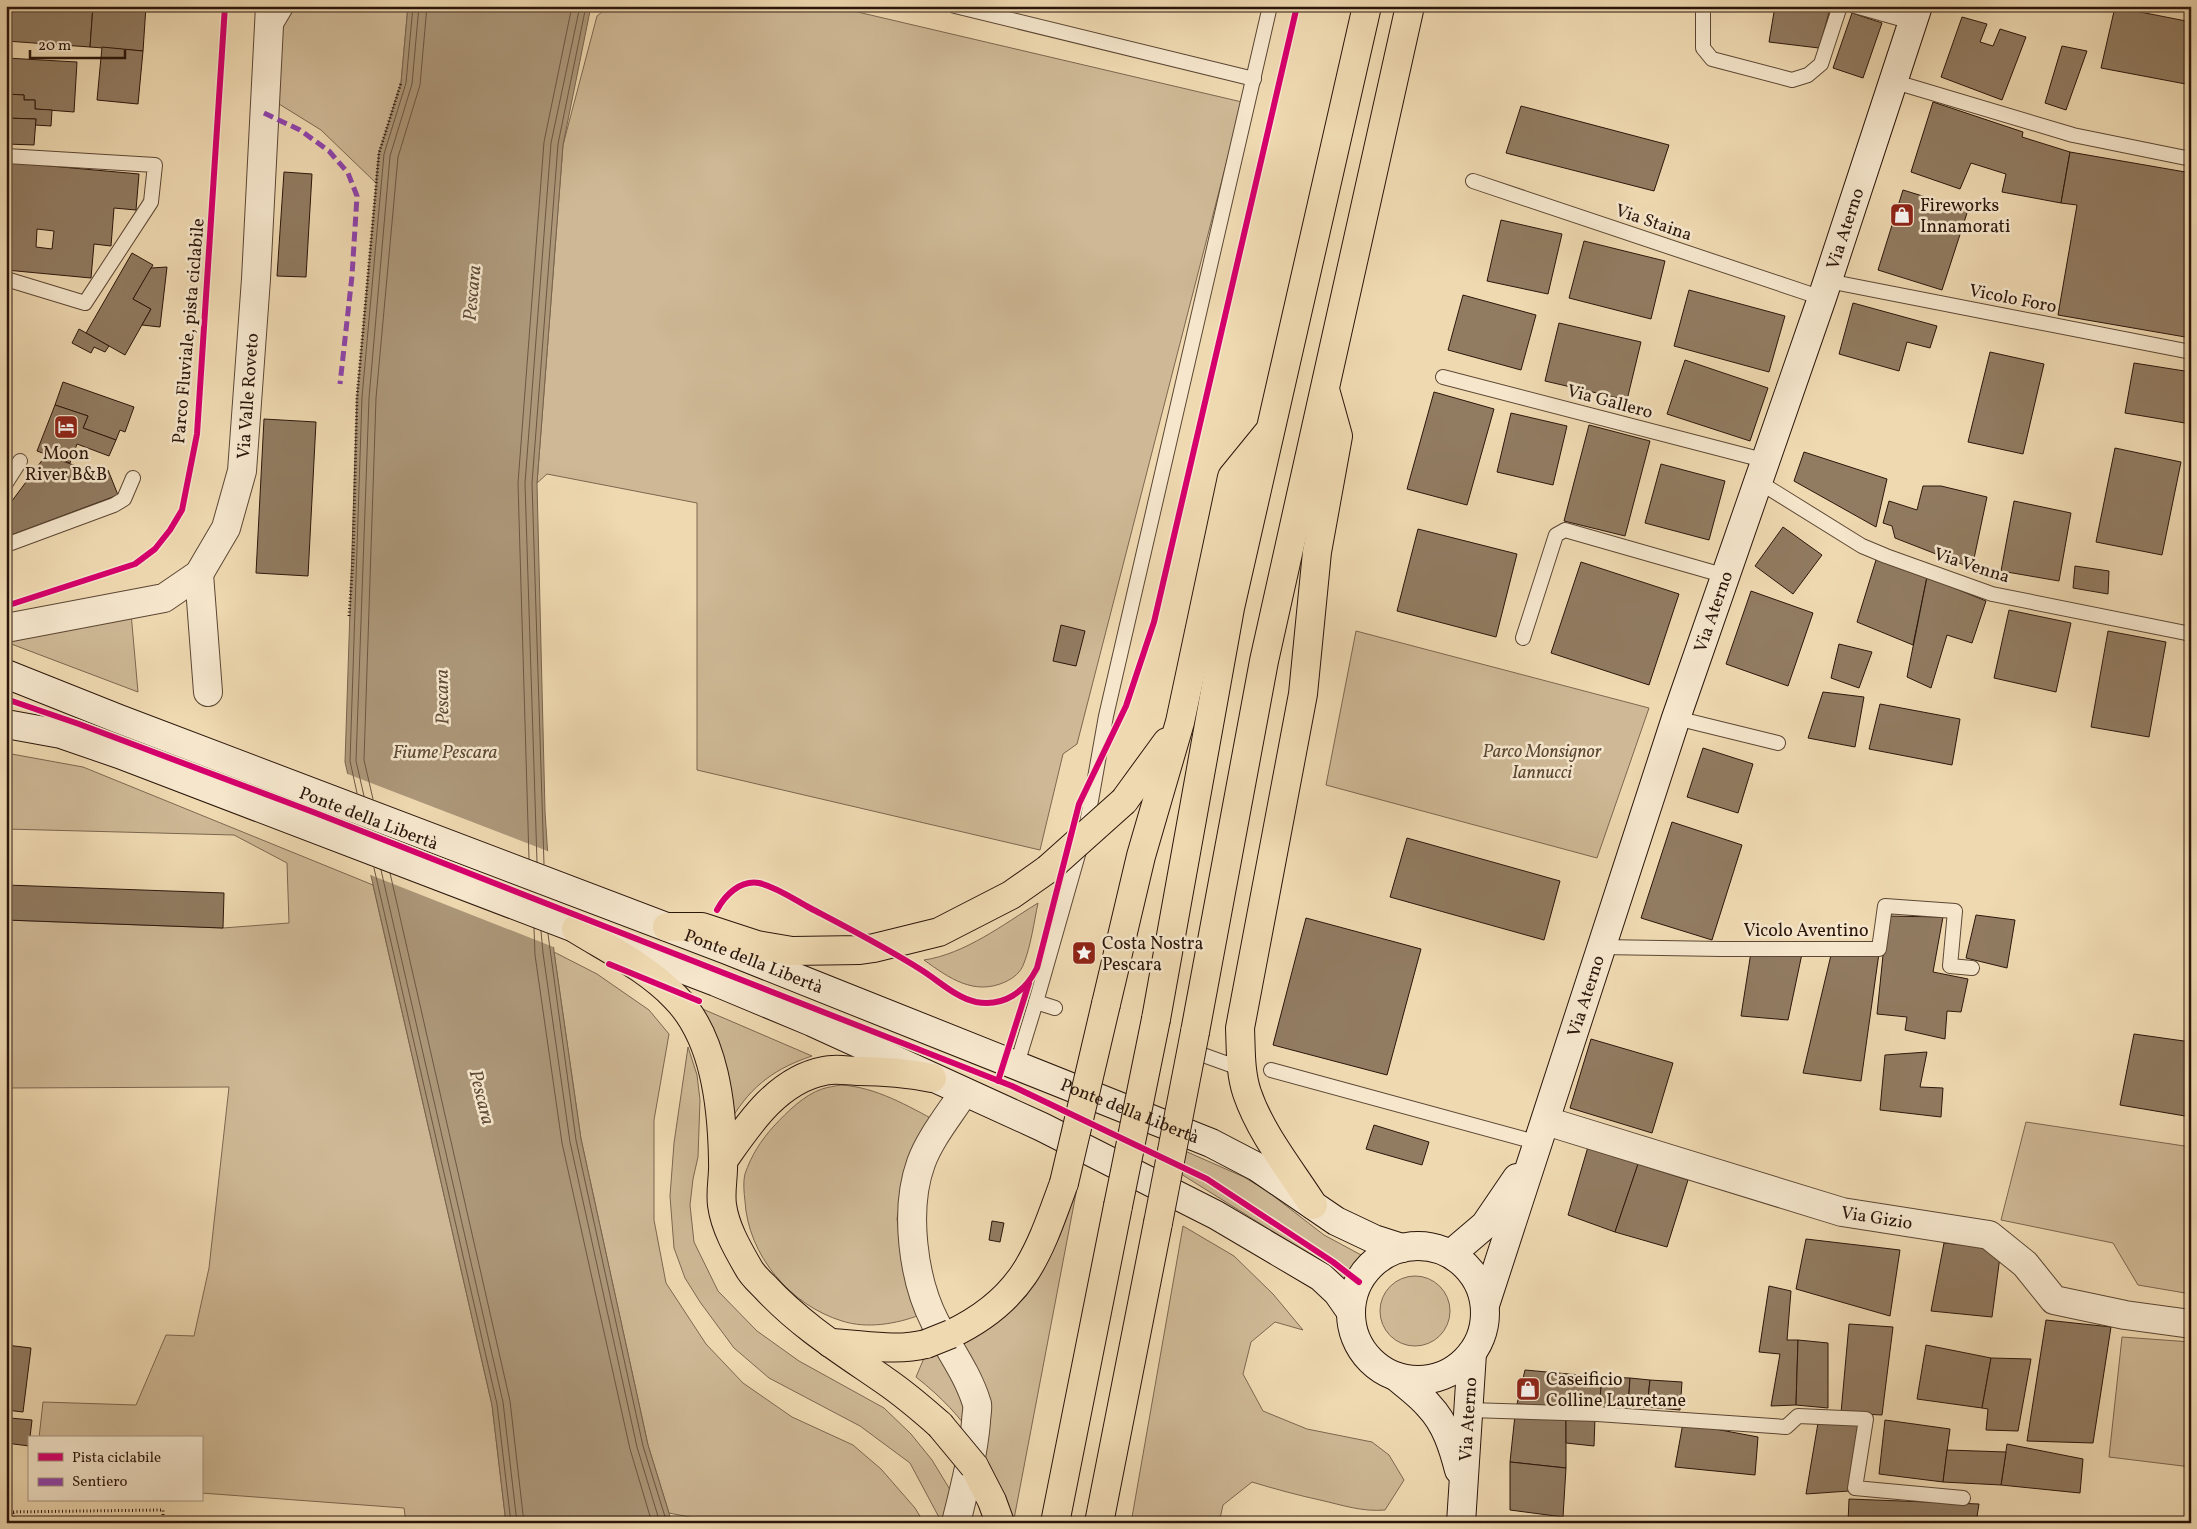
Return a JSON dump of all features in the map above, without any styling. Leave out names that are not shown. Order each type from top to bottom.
[{"type":"highway","points":[[1355,6],[1355,58]]},
{"type":"highway","points":[[1055,1523],[1156,1019],[1230,608],[1367,6]]},
{"type":"highway","points":[[1099,1523],[1158,1223],[1199,1044],[1264,662],[1410,6]]},
{"type":"highway","points":[[1313,1205],[1258,1118],[1247,1092],[1242,1069],[1240,1028],[1303,694],[1317,552],[1338,436],[1325,390]]},
{"type":"highway","points":[[828,1343],[880,1348],[913,1347],[951,1334],[976,1322],[998,1306],[1021,1280],[1044,1241],[1064,1183],[1142,856],[1180,722],[1232,477],[1271,429]]},
{"type":"highway","points":[[668,927],[685,925],[702,927],[729,944],[757,945],[792,951],[860,950],[904,942],[939,932],[971,918],[1011,895],[1048,869],[1124,801],[1180,722]]},
{"type":"highway","points":[[576,928],[639,967],[659,982],[682,1005],[696,1027],[711,1062],[720,1102],[724,1161],[722,1204],[726,1222],[749,1270],[782,1306],[828,1343],[885,1380],[940,1425],[974,1466],[992,1501],[1000,1523]]},
{"type":"highway","points":[[724,1161],[755,1116],[779,1093],[803,1078],[824,1070],[902,1072],[932,1078]]},
{"type":"main road","name":"Via Valle Roveto","points":[[6,628],[164,598],[199,574],[226,528],[242,471],[256,279],[270,6]]},
{"type":"main road","name":"Via Aterno","points":[[1485,1305],[1676,718],[1763,472],[1915,14]]},
{"type":"main road","points":[[199,574],[208,692]]},
{"type":"main road","name":"Ponte della Libertà","points":[[6,674],[668,927]]},
{"type":"main road","name":"Ponte della Libertà","points":[[6,724],[61,734],[124,756],[716,982],[812,1022],[1042,1127],[1225,1220],[1321,1277],[1337,1292],[1351,1312]]},
{"type":"main road","name":"Ponte della Libertà","points":[[729,944],[1211,1143],[1256,1168],[1355,1231],[1402,1248]]},
{"type":"main road","points":[[956,1523],[974,1440],[977,1405],[963,1370],[934,1321],[922,1287],[916,1262],[913,1206],[921,1162],[964,1092]]},
{"type":"main road","name":"Via Aterno","points":[[1451,1254],[1485,1225],[1499,1207],[1542,1132]]},
{"type":"main road","name":"Via Gizio","points":[[1542,1132],[1842,1212],[1989,1235],[2025,1264],[2054,1300],[2124,1315],[2191,1324]]},
{"type":"main road","points":[[1419,1246],[1435,1248],[1451,1254],[1471,1272],[1480,1288],[1485,1305],[1483,1330],[1472,1353],[1451,1372],[1438,1377],[1424,1380],[1396,1377],[1378,1367],[1363,1352],[1354,1333],[1351,1312],[1355,1292],[1365,1273],[1382,1257],[1402,1248],[1419,1246]]},
{"type":"main road","name":"Via Aterno","points":[[1461,1523],[1462,1486],[1470,1410],[1472,1353]]},
{"type":"main road","name":"Via Aterno","points":[[1396,1377],[1429,1405],[1439,1419],[1453,1446],[1462,1486]]},
{"type":"lane","points":[[268,38],[287,6]]},
{"type":"lane","points":[[955,6],[1254,79]]},
{"type":"lane","points":[[1017,1064],[1087,823],[1106,716],[1270,6]]},
{"type":"lane","points":[[1703,6],[1703,48],[1712,59],[1792,80],[1808,75],[1821,64],[1840,6]]},
{"type":"lane","name":"Via Aterno","points":[[1855,6],[1915,14]]},
{"type":"lane","points":[[1892,81],[2073,135],[2191,159]]},
{"type":"lane","points":[[6,156],[156,165],[151,202],[85,303],[6,279]]},
{"type":"lane","name":"Via Staina","points":[[1473,181],[1825,289]]},
{"type":"lane","name":"Vicolo Foro","points":[[1825,289],[2191,352]]},
{"type":"lane","name":"Via Gallero","points":[[1443,377],[1763,472]]},
{"type":"lane","points":[[6,483],[20,461]]},
{"type":"lane","name":"Via Venna","points":[[1763,472],[1862,546],[1886,556],[1992,594],[2191,634]]},
{"type":"lane","points":[[6,545],[114,505],[124,499],[134,478]]},
{"type":"lane","points":[[1523,638],[1556,535],[1565,530],[1726,576]]},
{"type":"lane","points":[[1676,718],[1778,743]]},
{"type":"lane","name":"Vicolo Aventino","points":[[1602,947],[1721,950],[1879,949],[1885,906],[1955,912],[1950,966],[1972,968]]},
{"type":"lane","points":[[1036,1002],[1055,1008]]},
{"type":"lane","points":[[1199,1044],[1242,1069]]},
{"type":"lane","points":[[1271,1070],[1542,1132]]},
{"type":"lane","points":[[1470,1410],[1597,1414],[1786,1428],[1798,1416],[1866,1419],[1855,1488],[1963,1498]]},
{"type":"path","points":[[349,616],[353,562],[357,397],[379,153],[401,82]]},
{"type":"path","points":[[6,1512],[163,1510],[163,1522]]},
{"type":"path","points":[[13,1512],[14,1523]]},
{"type":"green space","points":[[276,6],[408,6],[401,83],[379,153],[376,183],[321,130],[271,99]]},
{"type":"green space","points":[[609,6],[832,6],[1242,102],[1077,744],[1063,754],[1040,850],[697,770],[697,503],[547,474],[537,483],[563,145],[597,16]]},
{"type":"green space","points":[[131,613],[138,692],[6,642],[6,641]]},
{"type":"green space","name":"Parco Monsignor Iannucci","points":[[1356,631],[1649,708],[1597,858],[1326,785]]},
{"type":"green space","points":[[6,753],[83,767],[373,885],[492,1405],[506,1523],[406,1523],[404,1508],[202,1493],[202,1436],[39,1436],[43,1402],[136,1405],[166,1335],[194,1336],[209,1268],[229,1087],[6,1088],[6,920],[223,928],[289,923],[287,863],[234,835],[6,829]]},
{"type":"green space","points":[[1038,903],[1023,966],[1014,977],[1008,980],[994,986],[972,986],[952,979],[924,960],[954,952],[969,945]]},
{"type":"green space","points":[[554,952],[597,974],[649,1010],[669,1034],[654,1120],[654,1220],[666,1283],[706,1344],[743,1383],[792,1417],[853,1445],[881,1469],[915,1508],[924,1523],[720,1523],[669,1513],[648,1445],[581,1139]]},
{"type":"green space","points":[[698,1007],[812,1056],[787,1066],[766,1079],[748,1096],[732,1118]]},
{"type":"green space","points":[[688,1047],[697,1075],[700,1100],[698,1157],[690,1205],[694,1242],[718,1291],[757,1331],[799,1361],[884,1408],[911,1434],[932,1460],[949,1488],[961,1523],[942,1523],[910,1463],[860,1426],[769,1378],[734,1348],[685,1278],[674,1248],[670,1196],[674,1143]]},
{"type":"green space","points":[[841,1085],[879,1093],[938,1122],[905,1174],[897,1219],[902,1253],[920,1315],[901,1321],[861,1325],[842,1321],[805,1303],[775,1275],[763,1258],[754,1240],[748,1221],[744,1195],[744,1177],[753,1155],[769,1131],[802,1100],[822,1089]]},
{"type":"green space","points":[[2026,1122],[2191,1147],[2191,1294],[2138,1285],[2113,1243],[2001,1220]]},
{"type":"green space","points":[[1185,1151],[1244,1177],[1267,1191],[1324,1235],[1363,1256],[1350,1269],[1344,1285],[1328,1266],[1181,1174]]},
{"type":"green space","points":[[1065,1183],[1077,1188],[1014,1519],[1010,1517],[994,1475],[975,1439],[950,1407],[916,1377],[927,1351],[988,1320]]},
{"type":"green space","points":[[1183,1226],[1234,1256],[1273,1294],[1303,1330],[1275,1322],[1251,1342],[1243,1374],[1263,1411],[1307,1429],[1372,1442],[1389,1455],[1404,1480],[1385,1510],[1352,1508],[1252,1482],[1223,1505],[1219,1523],[1131,1523]]},
{"type":"green space","points":[[1422,1276],[1435,1282],[1444,1291],[1448,1297],[1450,1311],[1448,1325],[1440,1336],[1429,1344],[1408,1346],[1401,1344],[1390,1336],[1382,1325],[1380,1304],[1382,1297],[1390,1286],[1401,1278]]},
{"type":"green space","points":[[2122,1337],[2191,1342],[2191,1467],[2109,1457]]},
{"type":"water","name":"Fiume Pescara","points":[[408,6],[591,6],[563,145],[537,483],[545,811],[554,952],[581,1139],[648,1445],[672,1523],[506,1523],[492,1405],[345,762],[357,397],[379,153],[401,83]]},
{"type":"pier","points":[[345,773],[550,852],[556,948],[368,874]]},
{"type":"building","points":[[6,6],[93,6],[90,47],[6,41]]},
{"type":"building","points":[[93,6],[146,6],[143,51],[90,47]]},
{"type":"building","points":[[1775,6],[1831,6],[1819,48],[1769,42]]},
{"type":"building","points":[[2115,7],[2191,22],[2191,85],[2101,68]]},
{"type":"building","points":[[1852,13],[1882,23],[1863,78],[1833,68]]},
{"type":"building","points":[[1962,17],[1987,24],[1980,42],[1993,46],[2000,29],[2026,37],[2002,100],[1941,77]]},
{"type":"building","points":[[2062,46],[2087,51],[2066,110],[2045,103]]},
{"type":"building","points":[[102,47],[143,51],[138,104],[97,100]]},
{"type":"building","points":[[6,58],[77,62],[74,112],[35,109],[35,100],[24,100],[24,95],[6,94]]},
{"type":"building","points":[[6,94],[24,95],[24,100],[35,100],[35,109],[52,110],[51,126],[35,125],[36,119],[6,118]]},
{"type":"building","points":[[1933,102],[2023,132],[2022,137],[2070,152],[2061,203],[2002,192],[2006,174],[1971,163],[1960,189],[1911,172]]},
{"type":"building","points":[[1521,106],[1669,145],[1654,191],[1506,153]]},
{"type":"building","points":[[6,118],[36,119],[34,145],[6,144]]},
{"type":"building","points":[[2070,152],[2191,173],[2191,338],[2058,315],[2077,205],[2061,203]]},
{"type":"building","points":[[6,162],[139,174],[136,210],[114,208],[111,246],[94,244],[91,278],[6,270]],"holes":[[[37,229],[54,231],[52,249],[36,247]]]},
{"type":"building","points":[[284,172],[312,174],[306,277],[277,276]]},
{"type":"building","points":[[1903,190],[1968,210],[1942,290],[1878,270]]},
{"type":"building","points":[[1501,220],[1562,234],[1548,294],[1487,281]]},
{"type":"building","points":[[1584,241],[1665,261],[1651,319],[1569,298]]},
{"type":"building","points":[[132,253],[153,265],[133,299],[151,309],[125,355],[86,333]]},
{"type":"building","points":[[167,267],[160,327],[142,325],[151,309],[133,299],[151,268]]},
{"type":"building","points":[[1689,290],[1785,316],[1769,372],[1674,346]]},
{"type":"building","points":[[1463,295],[1536,315],[1521,370],[1448,350]]},
{"type":"building","points":[[1853,303],[1937,326],[1930,348],[1907,342],[1899,371],[1839,354]]},
{"type":"building","points":[[1559,323],[1641,342],[1627,400],[1545,381]]},
{"type":"building","points":[[79,329],[109,346],[105,352],[94,347],[91,353],[72,343]]},
{"type":"building","points":[[1990,352],[2044,364],[2023,454],[1968,442]]},
{"type":"building","points":[[1685,360],[1768,388],[1750,441],[1667,414]]},
{"type":"building","points":[[2134,363],[2191,372],[2191,424],[2125,413]]},
{"type":"building","points":[[63,382],[134,407],[125,432],[120,430],[116,440],[83,428],[88,416],[55,405]]},
{"type":"building","points":[[1434,392],[1494,409],[1467,505],[1407,489]]},
{"type":"building","points":[[55,405],[88,416],[83,428],[116,440],[109,456],[77,444],[70,463],[37,451]]},
{"type":"building","points":[[1511,413],[1567,426],[1553,485],[1497,472]]},
{"type":"building","points":[[264,419],[316,422],[308,576],[256,573]]},
{"type":"building","points":[[1589,425],[1650,441],[1625,536],[1564,521]]},
{"type":"building","points":[[2115,448],[2181,462],[2162,555],[2096,542]]},
{"type":"building","points":[[1804,452],[1887,479],[1876,527],[1794,481]]},
{"type":"building","points":[[46,455],[90,471],[92,478],[108,470],[118,495],[6,537],[6,509]]},
{"type":"building","points":[[1661,464],[1725,481],[1709,540],[1645,523]]},
{"type":"building","points":[[1923,486],[1941,486],[1987,497],[1972,568],[1895,538],[1892,526],[1883,523],[1889,501],[1917,510]]},
{"type":"building","points":[[2014,501],[2071,513],[2059,581],[2001,571]]},
{"type":"building","points":[[1783,527],[1822,555],[1793,594],[1755,566]]},
{"type":"building","points":[[1418,529],[1517,554],[1496,637],[1397,611]]},
{"type":"building","points":[[1876,560],[1927,577],[1913,645],[1857,622]]},
{"type":"building","points":[[1581,562],[1679,594],[1649,685],[1551,653]]},
{"type":"building","points":[[2075,566],[2109,571],[2108,594],[2073,588]]},
{"type":"building","points":[[1927,577],[1986,601],[1972,643],[1947,635],[1931,688],[1907,677]]},
{"type":"building","points":[[1751,591],[1813,613],[1788,686],[1726,664]]},
{"type":"building","points":[[2009,610],[2071,623],[2056,692],[1994,678]]},
{"type":"building","points":[[1061,625],[1085,631],[1076,666],[1053,661]]},
{"type":"building","points":[[2108,631],[2166,642],[2149,737],[2091,727]]},
{"type":"building","points":[[1839,644],[1872,652],[1859,688],[1831,678]]},
{"type":"building","points":[[1823,692],[1864,697],[1855,747],[1808,738]]},
{"type":"building","points":[[1880,704],[1960,719],[1952,765],[1869,749]]},
{"type":"building","points":[[1703,748],[1753,764],[1738,813],[1687,797]]},
{"type":"building","points":[[1672,822],[1742,845],[1712,940],[1641,918]]},
{"type":"building","points":[[1407,838],[1560,881],[1544,940],[1390,897]]},
{"type":"building","points":[[6,885],[224,893],[223,928],[6,920]]},
{"type":"building","points":[[1976,915],[2015,920],[2007,968],[1966,958]]},
{"type":"building","points":[[1887,916],[1943,917],[1933,972],[1968,979],[1961,1012],[1947,1011],[1945,1039],[1905,1030],[1907,1017],[1877,1014]]},
{"type":"building","points":[[1306,918],[1421,949],[1387,1075],[1273,1045]]},
{"type":"building","points":[[1803,949],[1788,1020],[1741,1016],[1751,952]]},
{"type":"building","points":[[1879,953],[1861,1081],[1803,1073],[1831,955]]},
{"type":"building","points":[[2134,1034],[2191,1042],[2191,1117],[2120,1105]]},
{"type":"building","points":[[1591,1039],[1673,1063],[1652,1133],[1570,1108]]},
{"type":"building","points":[[1927,1052],[1920,1087],[1943,1088],[1941,1117],[1880,1110],[1885,1055]]},
{"type":"building","points":[[1374,1125],[1429,1142],[1422,1165],[1366,1149]]},
{"type":"building","points":[[1590,1140],[1641,1156],[1615,1232],[1568,1215]]},
{"type":"building","points":[[1638,1164],[1688,1180],[1667,1247],[1615,1232]]},
{"type":"building","points":[[992,1221],[1004,1223],[1000,1242],[989,1240]]},
{"type":"building","points":[[1806,1239],[1900,1250],[1890,1316],[1796,1289]]},
{"type":"building","points":[[1944,1243],[2001,1249],[1992,1317],[1931,1311]]},
{"type":"building","points":[[1769,1286],[1791,1291],[1787,1340],[1798,1340],[1796,1405],[1771,1406],[1780,1354],[1759,1352]]},
{"type":"building","points":[[2046,1320],[2111,1327],[2093,1443],[2027,1441]]},
{"type":"building","points":[[1849,1324],[1893,1327],[1882,1415],[1841,1413]]},
{"type":"building","points":[[1798,1340],[1828,1343],[1828,1408],[1796,1405]]},
{"type":"building","points":[[6,1345],[31,1348],[23,1412],[6,1410]]},
{"type":"building","points":[[1926,1345],[1991,1358],[1982,1408],[1917,1399]]},
{"type":"building","points":[[1991,1358],[2031,1359],[2018,1431],[1986,1430],[1988,1409],[1982,1408]]},
{"type":"building","points":[[1525,1370],[1602,1377],[1599,1408],[1517,1404]]},
{"type":"building","points":[[1602,1377],[1630,1378],[1628,1407],[1599,1408]]},
{"type":"building","points":[[1630,1378],[1650,1380],[1647,1407],[1628,1407]]},
{"type":"building","points":[[1650,1380],[1682,1382],[1680,1410],[1647,1407]]},
{"type":"building","points":[[1515,1415],[1566,1417],[1566,1468],[1510,1462]]},
{"type":"building","points":[[1566,1417],[1595,1418],[1594,1446],[1566,1443]]},
{"type":"building","points":[[10,1418],[32,1420],[30,1436],[28,1436],[28,1446],[6,1443]]},
{"type":"building","points":[[1885,1420],[1950,1429],[1943,1482],[1879,1474]]},
{"type":"building","points":[[1859,1422],[1849,1491],[1806,1494],[1818,1423]]},
{"type":"building","points":[[1683,1423],[1758,1437],[1755,1475],[1675,1467]]},
{"type":"building","points":[[2007,1444],[2083,1459],[2080,1493],[2001,1485]]},
{"type":"building","points":[[1947,1450],[2006,1452],[2001,1485],[1943,1482]]},
{"type":"building","points":[[1510,1462],[1566,1468],[1563,1517],[1510,1510]]},
{"type":"building","points":[[1849,1499],[1979,1504],[1976,1523],[1848,1523]]},
{"type":"marked path","points":[[264,113],[300,130],[329,151],[348,173],[357,196],[352,276],[340,384]]},
{"type":"cycle path","name":"Parco Fluviale, pista ciclabile","points":[[6,606],[135,564],[155,549],[170,530],[182,510],[197,434],[225,6]]},
{"type":"cycle path","points":[[717,910],[724,899],[739,886],[759,883],[772,887],[881,946],[955,993],[976,1002],[996,1002],[1013,996],[1032,977],[1037,968],[1079,804],[1126,706],[1154,622],[1297,6]]},
{"type":"cycle path","points":[[6,699],[79,724],[313,812],[1012,1086],[1207,1179],[1333,1262],[1359,1282]]},
{"type":"cycle path","points":[[609,964],[699,1001]]},
{"type":"cycle path","points":[[998,1081],[1029,983]]},
{"type":"place","name":"Fireworks Innamorati","points":[[1902,215]]},
{"type":"place","name":"Moon River B&B","points":[[66,427]]},
{"type":"place","name":"Costa Nostra Pescara","points":[[1084,953]]},
{"type":"place","name":"Caseificio Colline Lauretane","points":[[1528,1389]]},
{"type":"water label","name":"Pescara","points":[[471,293]]},
{"type":"water label","name":"Pescara","points":[[441,697]]},
{"type":"water label","name":"Pescara","points":[[483,1097]]}]
